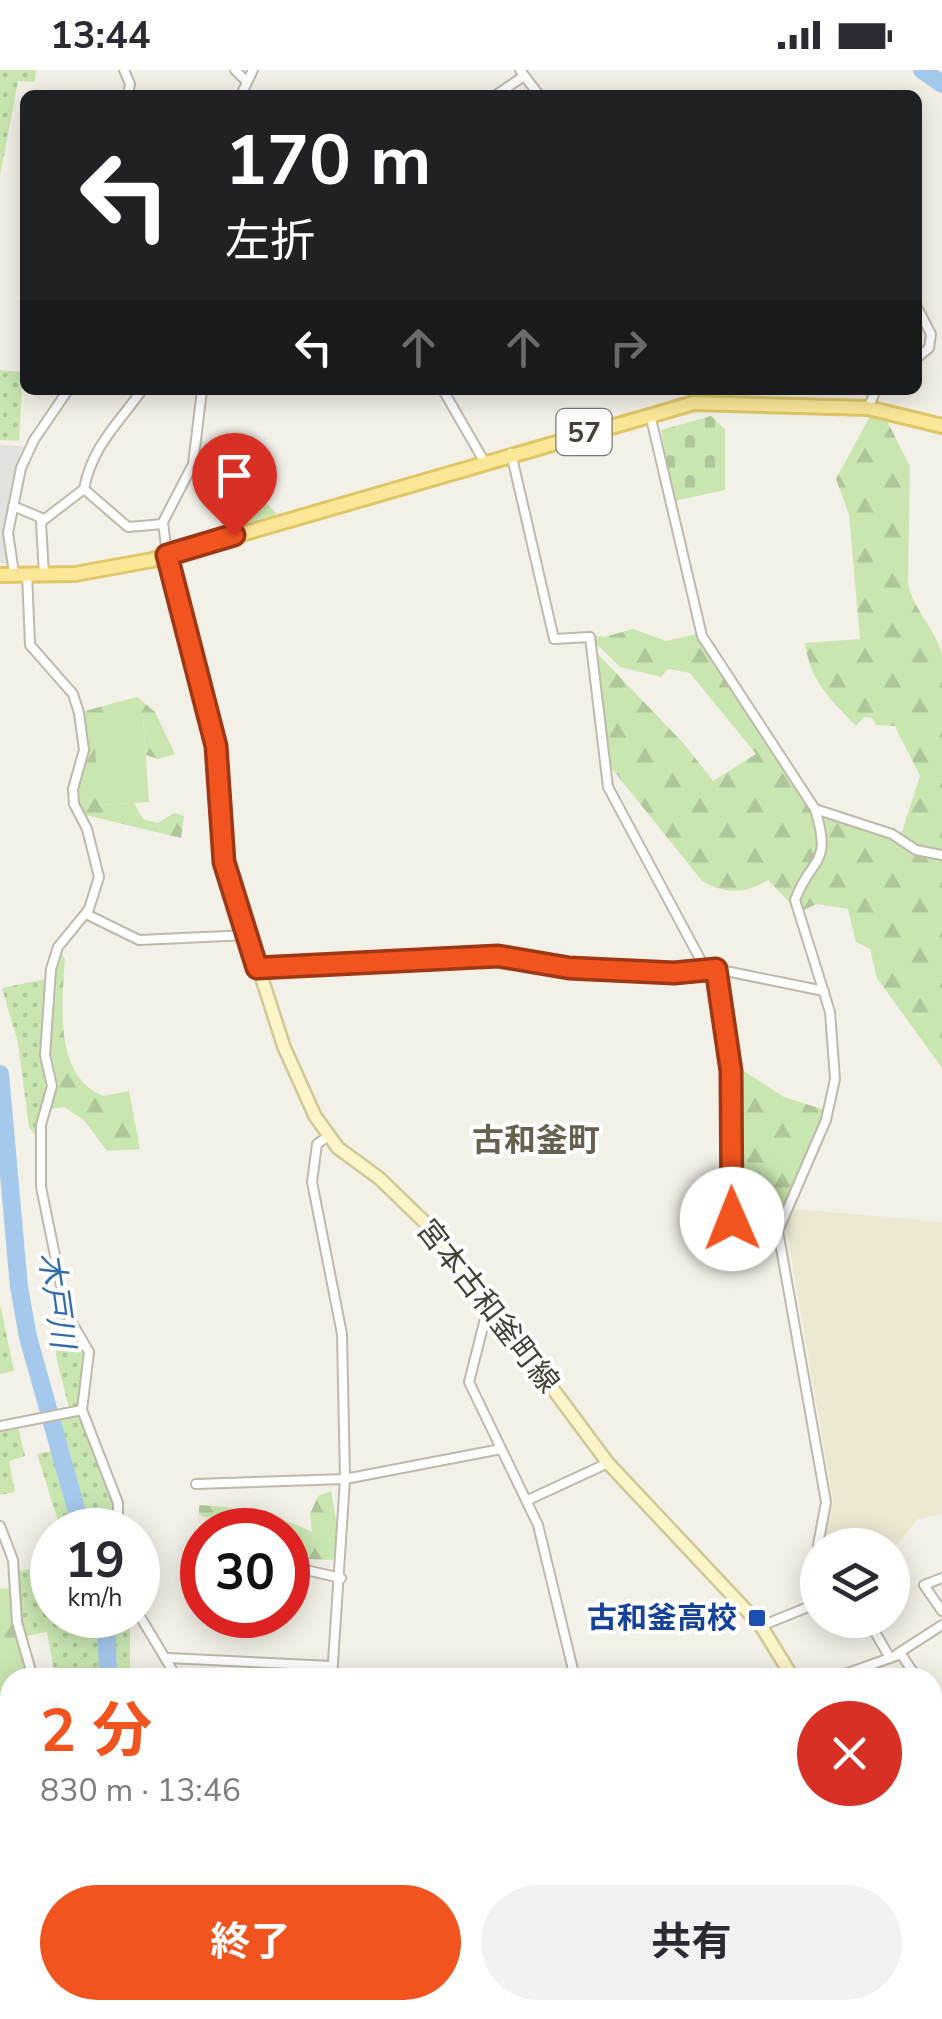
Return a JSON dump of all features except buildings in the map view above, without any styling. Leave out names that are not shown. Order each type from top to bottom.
[{"type":"main road","name":"57","points":[[13,573],[44,575],[104,570],[167,555],[512,453],[710,401],[868,408],[942,426]]},
{"type":"street","points":[[235,70],[246,81]]},
{"type":"street","points":[[243,90],[252,70]]},
{"type":"street","points":[[502,90],[522,73]]},
{"type":"street","points":[[922,317],[930,334],[929,348],[922,354]]},
{"type":"street","points":[[65,395],[26,455],[8,534],[30,644],[73,694],[83,735],[74,804],[87,829],[99,878],[86,914],[58,947],[51,968],[44,1055],[52,1086],[40,1154],[41,1187],[68,1314],[89,1352],[82,1410],[118,1508]]},
{"type":"street","points":[[44,575],[39,528],[44,519],[84,489],[90,464],[105,433],[138,395]]},
{"type":"street","points":[[167,555],[163,524],[193,464],[201,395]]},
{"type":"street","points":[[446,395],[484,461]]},
{"type":"street","points":[[868,408],[874,395]]},
{"type":"street","points":[[650,414],[702,636],[815,810],[824,838],[820,854],[795,900],[834,1033],[833,1096],[799,1191],[778,1231],[826,1502],[821,1528]]},
{"type":"street","points":[[512,453],[554,640],[590,637],[608,787],[706,970]]},
{"type":"street","points":[[84,489],[128,527],[163,524]]},
{"type":"street","points":[[13,506],[44,519]]},
{"type":"street","name":"宮本古和釜町線","points":[[167,555],[216,746],[222,848],[257,968],[297,1079],[327,1136],[439,1236],[488,1307],[608,1463],[761,1626],[788,1668]]},
{"type":"street","points":[[815,810],[892,834],[916,850],[942,855]]},
{"type":"street","points":[[86,914],[139,940],[248,935]]},
{"type":"street","points":[[257,968],[498,956],[569,968],[674,973],[716,969],[824,992]]},
{"type":"street","points":[[716,969],[731,1071],[732,1219],[778,1231]]},
{"type":"street","points":[[168,1658],[332,1666],[345,1478],[342,1334],[312,1182],[317,1144],[327,1136]]},
{"type":"street","points":[[488,1307],[470,1382],[528,1500],[553,1578],[573,1668]]},
{"type":"street","points":[[0,1426],[82,1410]]},
{"type":"street","points":[[196,1484],[345,1478],[501,1449]]},
{"type":"street","points":[[528,1500],[608,1463]]},
{"type":"street","points":[[0,1526],[13,1560],[16,1622],[30,1668]]},
{"type":"street","points":[[310,1571],[341,1578]]},
{"type":"street","points":[[942,1578],[924,1585],[942,1611]]},
{"type":"street","points":[[761,1626],[800,1611]]},
{"type":"street","points":[[861,1668],[893,1656],[942,1625]]},
{"type":"street","points":[[155,1638],[172,1668]]},
{"type":"street","points":[[880,1638],[893,1656],[906,1658],[912,1668]]},
{"type":"shaded area","points":[[0,445],[27,447],[3,532],[8,563],[0,563]]},
{"type":"shaded area","points":[[795,1209],[942,1222],[942,1514],[918,1519],[910,1529],[823,1528],[833,1500],[786,1226]]},
{"type":"green space","points":[[0,70],[36,70],[35,82],[18,81],[0,176]]},
{"type":"green space","points":[[0,370],[20,372],[19,441],[0,440]]},
{"type":"green space","points":[[711,416],[725,429],[725,490],[674,501],[661,430]]},
{"type":"green space","points":[[869,418],[886,419],[910,466],[908,583],[942,655],[942,1068],[877,978],[870,949],[856,942],[848,909],[817,904],[799,912],[768,880],[735,891],[702,881],[609,765],[595,651],[685,745],[713,781],[756,754],[690,673],[668,669],[661,677],[620,667],[587,635],[604,637],[633,629],[666,641],[697,634],[812,810],[902,832],[920,776],[895,726],[876,725],[872,718],[864,717],[856,726],[816,679],[805,643],[860,639],[849,515],[836,479]]},
{"type":"green space","points":[[247,484],[277,514],[227,528],[224,513],[214,515],[210,497],[222,497]]},
{"type":"green space","points":[[137,697],[155,712],[175,754],[158,759],[146,755],[143,717],[100,805],[134,803],[143,819],[158,823],[174,813],[184,816],[181,838],[85,815],[77,801],[85,756],[81,712]]},
{"type":"green space","points":[[143,717],[149,802],[99,805],[93,720]]},
{"type":"green space","points":[[60,952],[65,959],[63,1016],[68,1055],[87,1086],[103,1096],[129,1091],[140,1149],[107,1151],[84,1120],[64,1107],[50,1109],[53,1095],[49,1017]]},
{"type":"green space","points":[[46,979],[41,1055],[47,1096],[36,1136],[29,1127],[18,1043],[2,988]]},
{"type":"green space","points":[[736,1066],[784,1097],[825,1110],[779,1226],[736,1216]]},
{"type":"green space","points":[[57,1276],[85,1353],[77,1406],[69,1408],[56,1356]]},
{"type":"green space","points":[[0,1304],[14,1371],[0,1374]]},
{"type":"green space","points":[[77,1416],[84,1421],[115,1508],[79,1508],[54,1419]]},
{"type":"green space","points":[[18,1427],[25,1456],[9,1461],[15,1492],[0,1495],[0,1431]]},
{"type":"green space","points":[[56,1450],[73,1508],[54,1508],[37,1454]]},
{"type":"green space","points":[[331,1491],[339,1537],[333,1560],[310,1559],[310,1514],[318,1496]]},
{"type":"green space","points":[[30,1569],[30,1635],[25,1636],[16,1586],[20,1571]]},
{"type":"green space","points":[[9,1588],[30,1668],[0,1668],[0,1589]]},
{"type":"green space","points":[[48,1638],[104,1638],[106,1668],[53,1668]]},
{"type":"green space","points":[[110,1638],[130,1638],[130,1668],[111,1668]]},
{"type":"waterway","points":[[922,70],[942,84]]},
{"type":"waterway","name":"木戸川","points":[[0,1074],[19,1287],[28,1337],[76,1508]]},
{"type":"waterway","name":"木戸川","points":[[107,1638],[108,1668]]},
{"type":"place","name":"古和釜高校","points":[[757,1618]]},
{"type":"district","name":"古和釜町","points":[[536,1140]]},
{"type":"route","points":[[234,535],[167,555],[216,746],[224,862],[257,968],[498,956],[569,968],[674,973],[716,969],[731,1071],[732,1219]]}]
